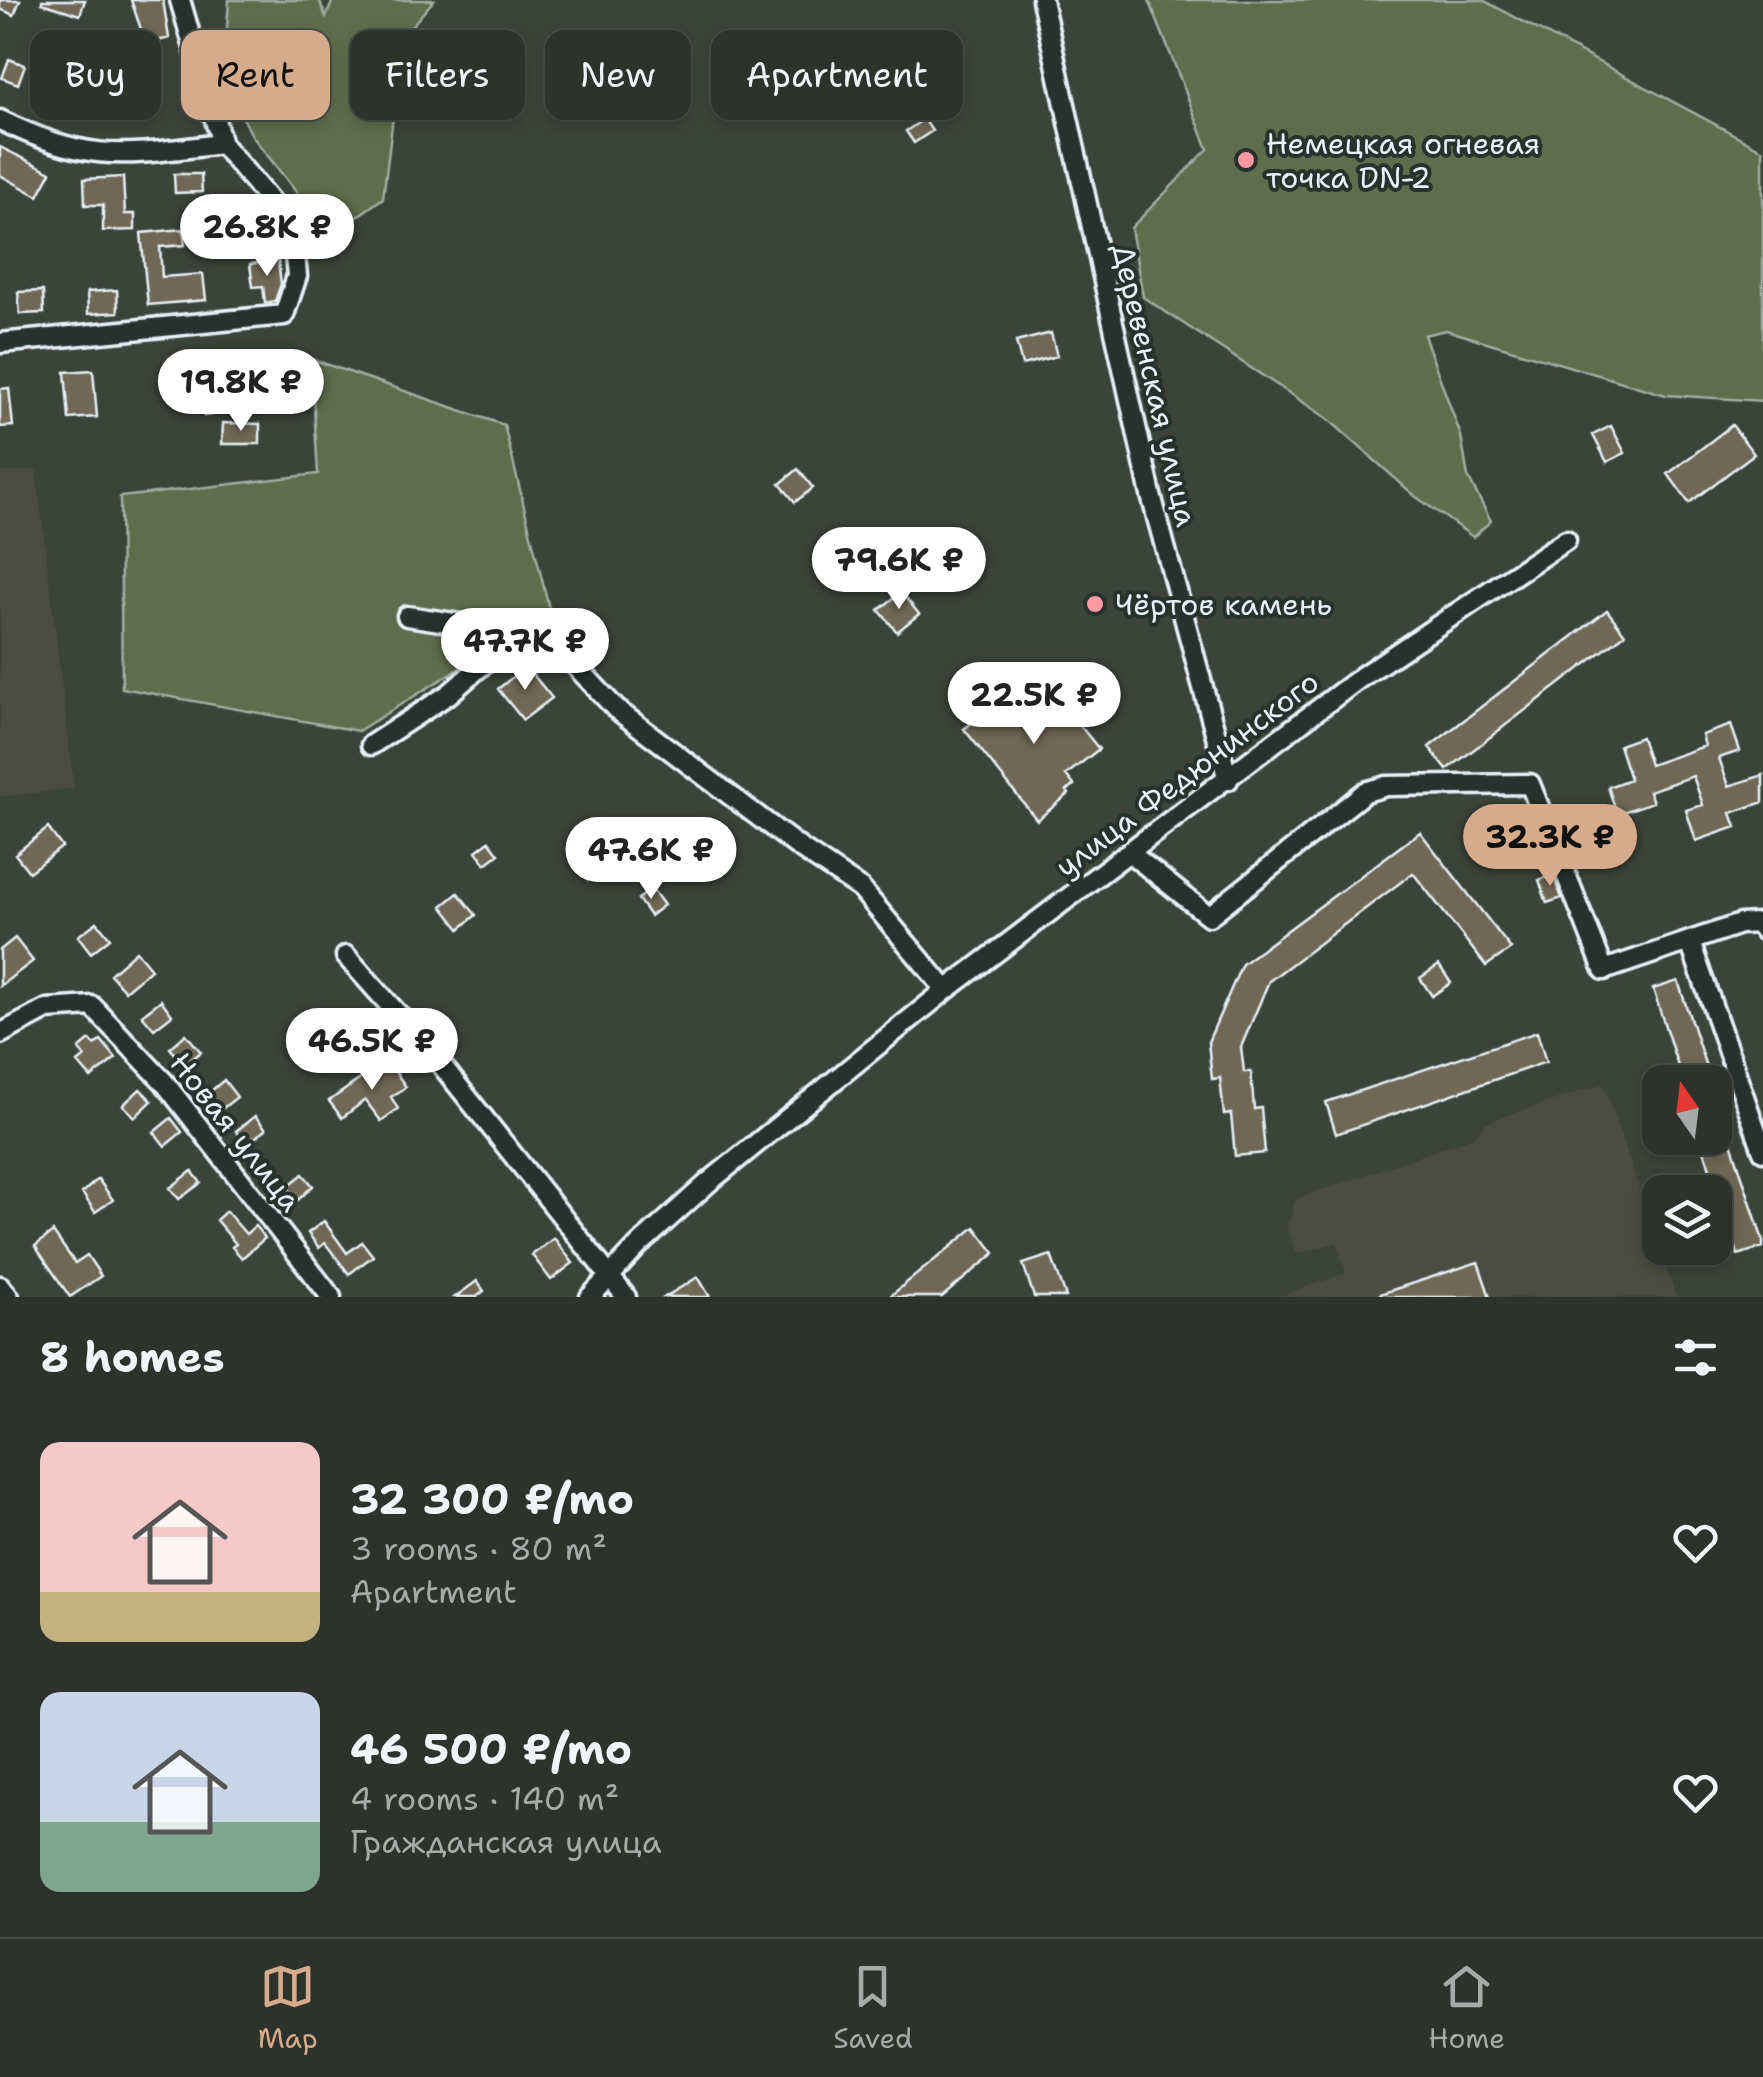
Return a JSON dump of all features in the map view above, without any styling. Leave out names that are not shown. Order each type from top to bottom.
[{"type":"street","points":[[0,343],[284,314],[298,276],[294,245],[281,214],[222,144],[180,0]]},
{"type":"street","name":"Деревенская улица","points":[[1042,0],[1151,495],[1228,780]]},
{"type":"street","points":[[0,120],[34,137],[77,151],[118,156],[222,144]]},
{"type":"street","name":"улица Федюнинского","points":[[590,1297],[709,1182],[946,990],[1361,677],[1566,540]]},
{"type":"street","points":[[407,616],[549,637],[616,709],[800,848],[861,889],[946,990]]},
{"type":"street","points":[[371,746],[449,694],[519,632]]},
{"type":"street","points":[[1130,853],[1209,916],[1365,792],[1386,786],[1530,784],[1604,970],[1740,924],[1758,923],[1763,930]]},
{"type":"street","points":[[1690,942],[1763,1151]]},
{"type":"street","points":[[346,956],[428,1048],[626,1297]]},
{"type":"street","name":"Новая улица","points":[[0,1034],[47,1009],[92,1006],[164,1082],[331,1297]]},
{"type":"street","points":[[0,1286],[9,1297]]},
{"type":"shaded area","points":[[36,469],[74,788],[0,797],[0,473]]},
{"type":"shaded area","points":[[1603,1084],[1642,1198],[1642,1265],[1665,1265],[1676,1297],[1278,1297],[1346,1273],[1337,1242],[1297,1254],[1287,1227],[1296,1199],[1474,1137],[1485,1123]]},
{"type":"green space","points":[[229,0],[319,0],[326,17],[333,0],[434,0],[408,30],[350,30],[350,120],[393,120],[383,198],[341,228],[308,207],[244,120],[330,120],[330,30],[227,30]]},
{"type":"green space","points":[[1149,0],[1483,0],[1763,150],[1763,401],[1666,395],[1446,330],[1424,335],[1461,436],[1468,477],[1491,521],[1473,537],[1415,496],[1327,418],[1143,297],[1131,228],[1208,149]]},
{"type":"green space","points":[[311,359],[504,425],[550,612],[358,731],[122,688],[120,497],[318,474]]},
{"type":"building","points":[[0,0],[20,0],[14,15],[0,9]]},
{"type":"building","points":[[42,0],[85,0],[80,15]]},
{"type":"building","points":[[131,0],[163,0],[169,38],[161,40],[161,30],[141,30]]},
{"type":"building","points":[[9,59],[25,65],[18,84],[2,78]]},
{"type":"building","points":[[925,120],[932,131],[914,143],[906,131]]},
{"type":"building","points":[[0,147],[51,172],[38,196],[0,175]]},
{"type":"building","points":[[174,174],[201,174],[202,192],[175,193]]},
{"type":"building","points":[[123,177],[125,214],[135,214],[135,230],[103,231],[103,205],[85,205],[84,179]]},
{"type":"building","points":[[183,229],[185,245],[160,247],[162,277],[203,274],[206,300],[148,305],[141,233]]},
{"type":"building","points":[[278,260],[281,284],[275,301],[265,303],[263,286],[253,287],[250,264]]},
{"type":"building","points":[[117,290],[118,312],[88,314],[87,292]]},
{"type":"building","points":[[43,291],[44,313],[20,314],[18,292]]},
{"type":"building","points":[[1051,333],[1057,356],[1022,365],[1016,342]]},
{"type":"building","points":[[224,360],[231,412],[204,416],[197,364]]},
{"type":"building","points":[[93,370],[97,417],[69,419],[65,372]]},
{"type":"building","points":[[9,388],[13,426],[0,427],[0,389]]},
{"type":"building","points":[[223,423],[260,424],[260,444],[222,444]]},
{"type":"building","points":[[1732,425],[1754,454],[1689,503],[1668,474]]},
{"type":"building","points":[[1611,426],[1625,453],[1607,462],[1593,435]]},
{"type":"building","points":[[798,469],[813,488],[795,502],[780,484]]},
{"type":"building","points":[[901,592],[919,614],[897,632],[879,610]]},
{"type":"building","points":[[1607,610],[1625,634],[1447,770],[1429,747]]},
{"type":"building","points":[[526,666],[552,698],[523,720],[498,689]]},
{"type":"building","points":[[1044,681],[1099,749],[1066,775],[1074,785],[1067,791],[1069,794],[1037,820],[964,729],[996,704],[1006,700],[1011,707]]},
{"type":"building","points":[[1731,725],[1740,751],[1719,758],[1729,786],[1763,775],[1763,802],[1731,813],[1736,827],[1696,841],[1686,810],[1703,805],[1693,776],[1649,791],[1653,802],[1617,814],[1608,787],[1630,779],[1619,745],[1641,737],[1650,765],[1705,746],[1702,735]]},
{"type":"building","points":[[48,828],[62,847],[29,872],[15,854]]},
{"type":"building","points":[[1420,832],[1511,949],[1486,966],[1413,873],[1269,981],[1241,1047],[1244,1072],[1251,1072],[1254,1109],[1261,1108],[1265,1153],[1235,1156],[1231,1114],[1224,1115],[1220,1078],[1212,1079],[1208,1042],[1242,964]]},
{"type":"building","points":[[489,841],[499,854],[486,864],[476,851]]},
{"type":"building","points":[[594,860],[601,873],[588,880],[581,868]]},
{"type":"building","points":[[1553,875],[1562,898],[1547,903],[1539,880]]},
{"type":"building","points":[[652,889],[664,905],[650,916],[638,899]]},
{"type":"building","points":[[458,893],[476,915],[460,929],[442,906]]},
{"type":"building","points":[[97,922],[110,938],[91,953],[78,936]]},
{"type":"building","points":[[15,938],[33,961],[0,986],[0,950]]},
{"type":"building","points":[[136,951],[151,969],[125,991],[110,974]]},
{"type":"building","points":[[1439,965],[1451,983],[1432,996],[1420,978]]},
{"type":"building","points":[[1678,981],[1705,1065],[1678,1065],[1653,989]]},
{"type":"building","points":[[161,1000],[172,1015],[154,1029],[142,1015]]},
{"type":"building","points":[[1537,1032],[1546,1062],[1336,1134],[1326,1102]]},
{"type":"building","points":[[186,1034],[201,1052],[185,1065],[170,1048]]},
{"type":"building","points":[[90,1040],[95,1045],[101,1040],[116,1058],[91,1078],[78,1063],[85,1057],[79,1049]]},
{"type":"building","points":[[387,1060],[406,1087],[391,1097],[398,1109],[381,1121],[365,1100],[342,1118],[329,1101]]},
{"type":"building","points":[[224,1080],[237,1097],[218,1112],[205,1096]]},
{"type":"building","points":[[140,1089],[152,1101],[135,1117],[123,1105]]},
{"type":"building","points":[[255,1116],[266,1129],[247,1144],[236,1131]]},
{"type":"building","points":[[171,1118],[182,1132],[165,1146],[154,1132]]},
{"type":"building","points":[[1732,1145],[1763,1247],[1738,1255],[1732,1237],[1732,1175],[1712,1175],[1706,1155],[1732,1155]]},
{"type":"building","points":[[192,1171],[201,1183],[179,1199],[170,1188]]},
{"type":"building","points":[[303,1174],[313,1186],[298,1200],[287,1187]]},
{"type":"building","points":[[98,1179],[113,1200],[95,1212],[82,1193]]},
{"type":"building","points":[[226,1211],[246,1234],[255,1226],[265,1238],[242,1258],[216,1220]]},
{"type":"building","points":[[324,1221],[347,1253],[362,1242],[373,1256],[349,1274],[325,1243],[319,1248],[308,1233]]},
{"type":"building","points":[[975,1227],[995,1253],[942,1297],[889,1297]]},
{"type":"building","points":[[53,1232],[75,1263],[87,1255],[101,1276],[70,1297],[35,1246]]},
{"type":"building","points":[[554,1238],[573,1263],[551,1280],[532,1255]]},
{"type":"building","points":[[1051,1255],[1066,1297],[1034,1297],[1023,1264]]},
{"type":"building","points":[[1478,1262],[1490,1297],[1380,1297],[1380,1294]]},
{"type":"building","points":[[698,1277],[710,1297],[665,1297]]},
{"type":"building","points":[[477,1281],[484,1291],[476,1297],[455,1297]]},
{"type":"place","name":"Немецкая огневая точка DN-2","points":[[1246,160]]},
{"type":"place","name":"Чёртов камень","points":[[1095,604]]}]
